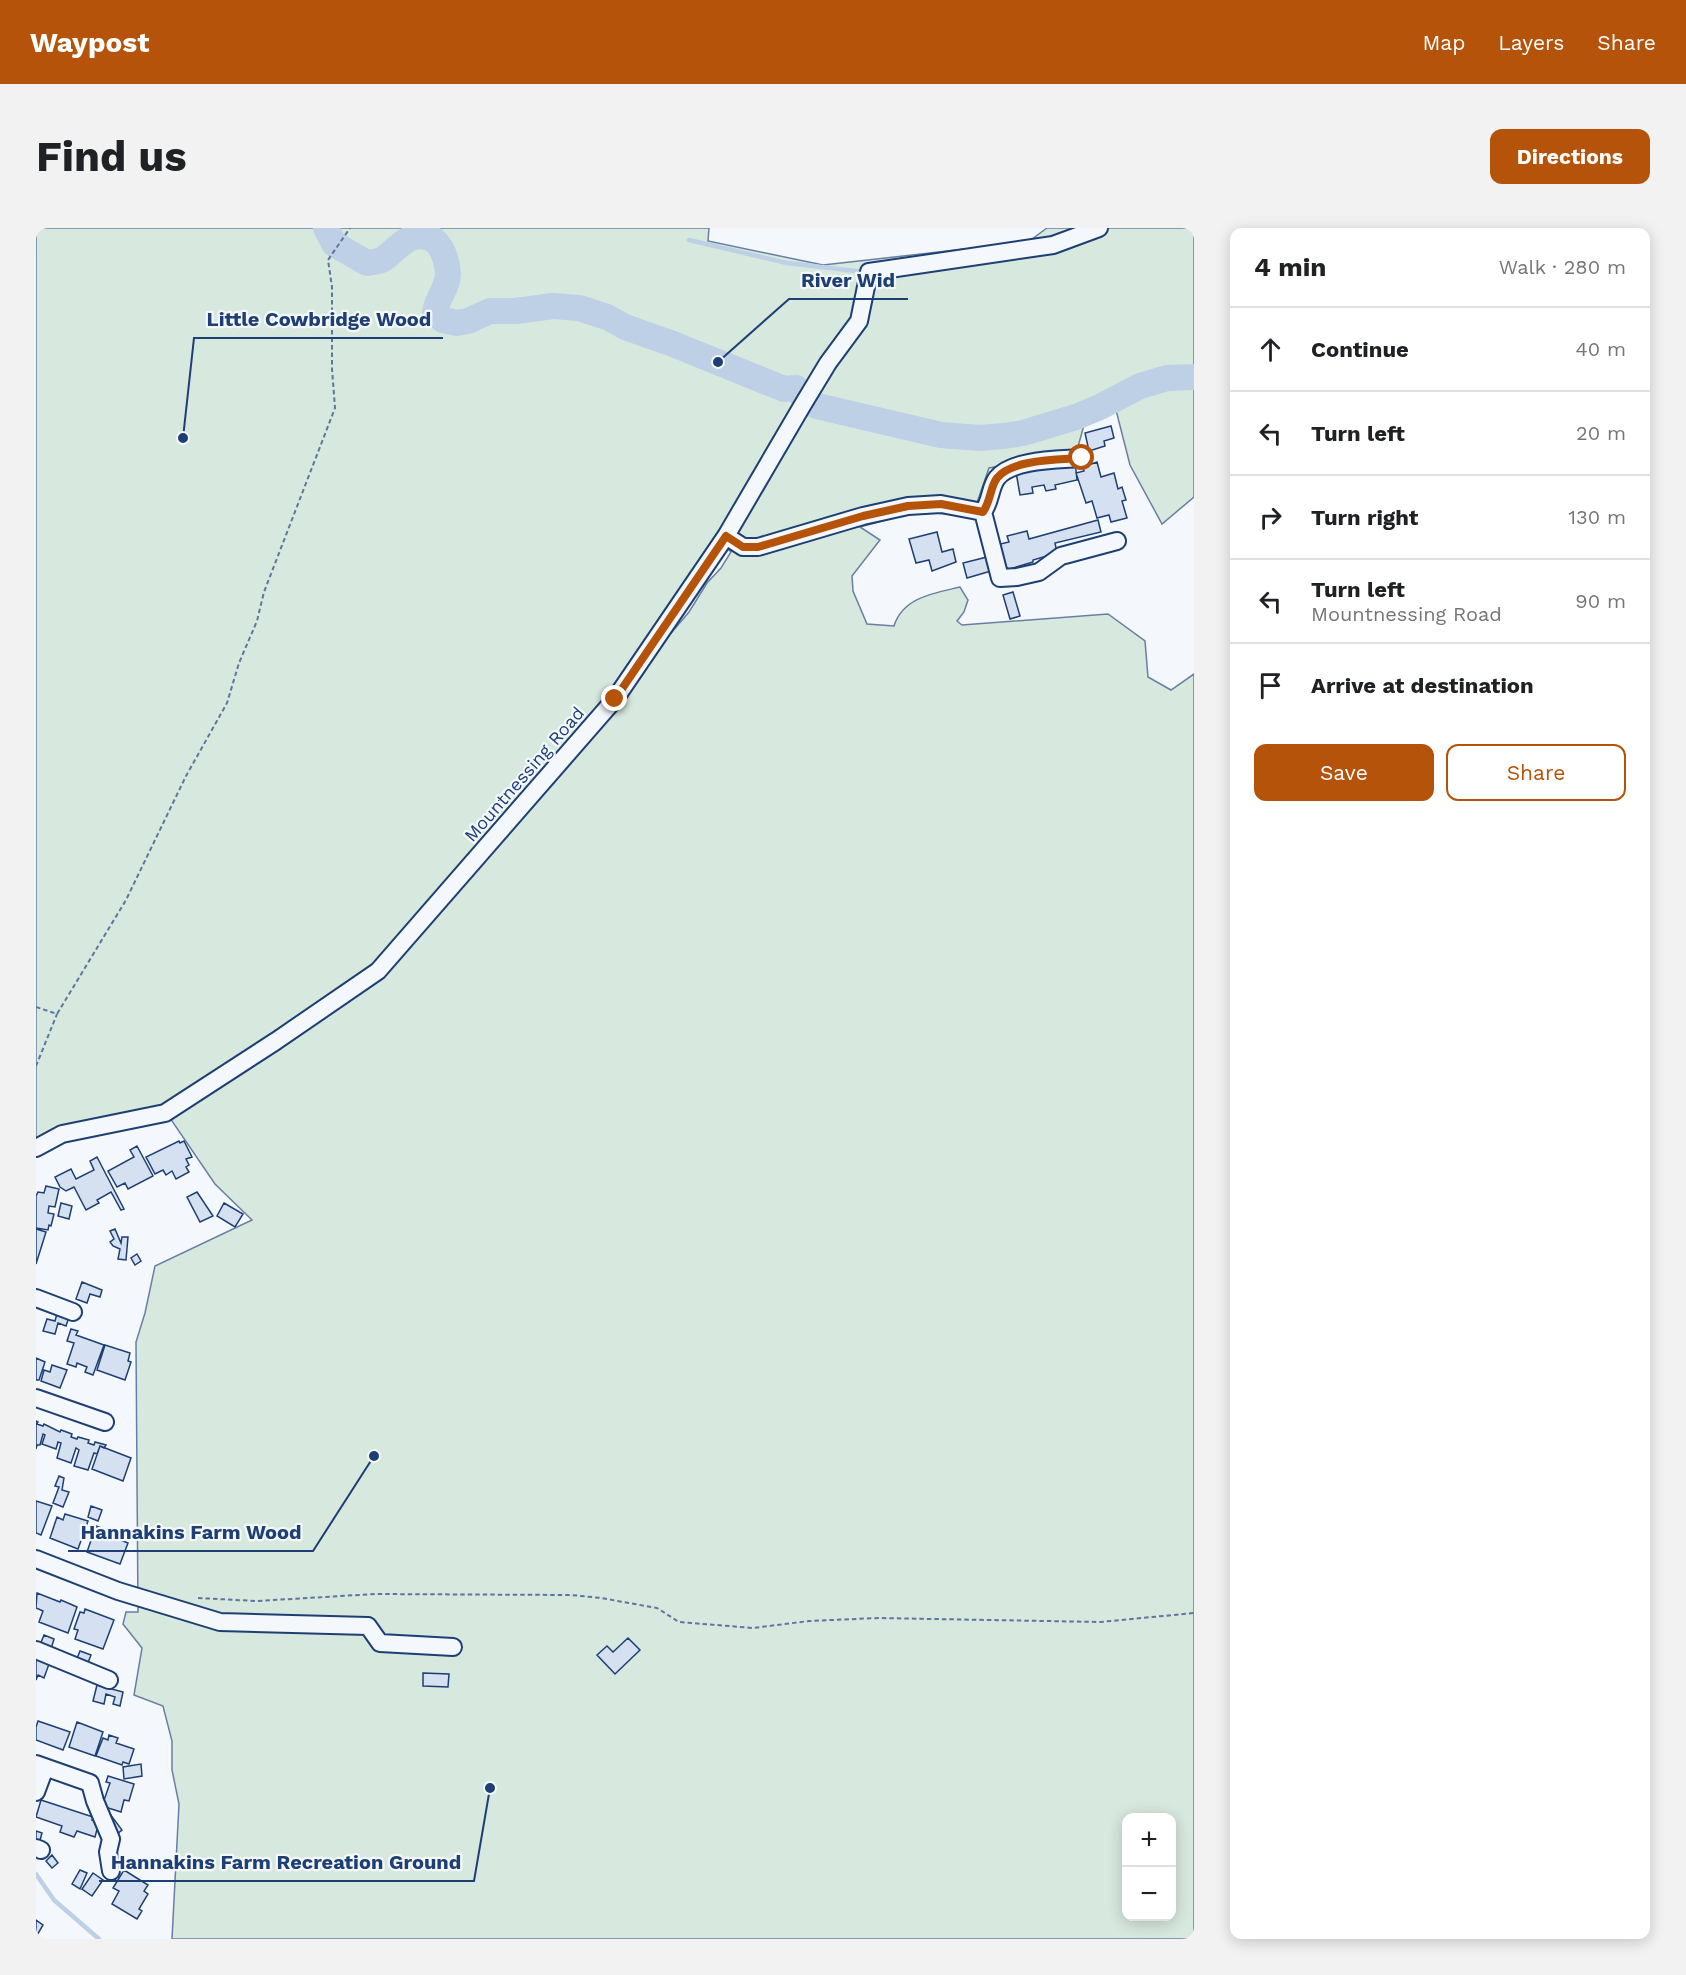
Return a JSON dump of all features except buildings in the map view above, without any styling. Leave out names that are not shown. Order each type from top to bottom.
[{"type":"street","points":[[1053,245],[1061,228]]},
{"type":"street","name":"Mountnessing Road","points":[[36,1148],[62,1134],[165,1113],[378,971],[615,699],[726,536],[828,363],[859,321],[869,272],[1053,245],[1099,228]]},
{"type":"street","points":[[1082,458],[1014,467],[1003,472],[995,481],[989,503],[983,512],[1000,578],[1017,578],[1039,572],[1061,556],[1117,541]]},
{"type":"street","points":[[726,536],[743,547],[758,547],[863,516],[908,506],[941,504],[983,512]]},
{"type":"street","points":[[36,1298],[73,1312]]},
{"type":"street","points":[[36,1398],[105,1422]]},
{"type":"street","points":[[37,1563],[117,1591],[220,1622],[368,1626],[380,1643],[453,1647]]},
{"type":"street","points":[[36,1650],[110,1680]]},
{"type":"street","points":[[36,1791],[40,1766],[90,1783],[111,1839],[108,1852],[111,1871]]},
{"type":"path","points":[[36,1066],[57,1014],[126,900],[186,776],[227,703],[239,663],[257,621],[264,592],[335,408],[332,369],[332,287],[328,260],[350,228]]},
{"type":"path","points":[[36,1007],[57,1014]]},
{"type":"path","points":[[198,1598],[257,1600],[375,1594],[571,1595],[657,1608],[679,1622],[753,1628],[809,1621],[878,1618],[1100,1622],[1194,1613]]},
{"type":"shaded area","points":[[36,228],[709,228],[708,241],[823,265],[1028,242],[1047,228],[1194,228],[1194,497],[1162,524],[1130,465],[1116,410],[1084,425],[1076,454],[989,468],[972,517],[919,511],[860,527],[880,540],[852,576],[853,591],[867,624],[894,626],[898,616],[912,602],[931,594],[960,587],[968,600],[964,612],[957,621],[962,625],[1108,614],[1145,641],[1148,677],[1171,690],[1194,674],[1194,1939],[172,1939],[179,1804],[172,1770],[172,1741],[163,1706],[134,1695],[142,1648],[123,1624],[126,1612],[138,1612],[136,1342],[155,1266],[252,1220],[215,1184],[168,1115],[36,1148]],"holes":[[[717,539],[731,552],[721,568],[707,583],[689,612],[615,699],[596,710]]]},
{"type":"waterway","points":[[326,228],[334,244],[367,263],[383,259],[413,237],[419,236],[434,240],[446,260],[448,274],[435,313],[443,320],[457,323],[468,321],[490,311],[516,311],[553,306],[579,308],[607,317],[625,327],[784,389],[796,388],[805,400],[817,406],[941,435],[980,438],[1023,433],[1076,417],[1140,386],[1167,378],[1194,377]]},
{"type":"waterway","points":[[689,240],[787,263],[864,272]]},
{"type":"waterway","points":[[36,1874],[54,1900],[99,1939]]},
{"type":"place","name":"River Wid","points":[[718,362]]},
{"type":"place","name":"Little Cowbridge Wood","points":[[183,438]]},
{"type":"place","name":"Hannakins Farm Wood","points":[[374,1456]]},
{"type":"place","name":"Hannakins Farm Recreation Ground","points":[[490,1788]]},
{"type":"route","points":[[615,699],[726,536],[743,547],[758,547],[863,516],[908,506],[941,504],[983,512],[989,503],[995,481],[1003,472],[1014,467],[1082,458]]}]
